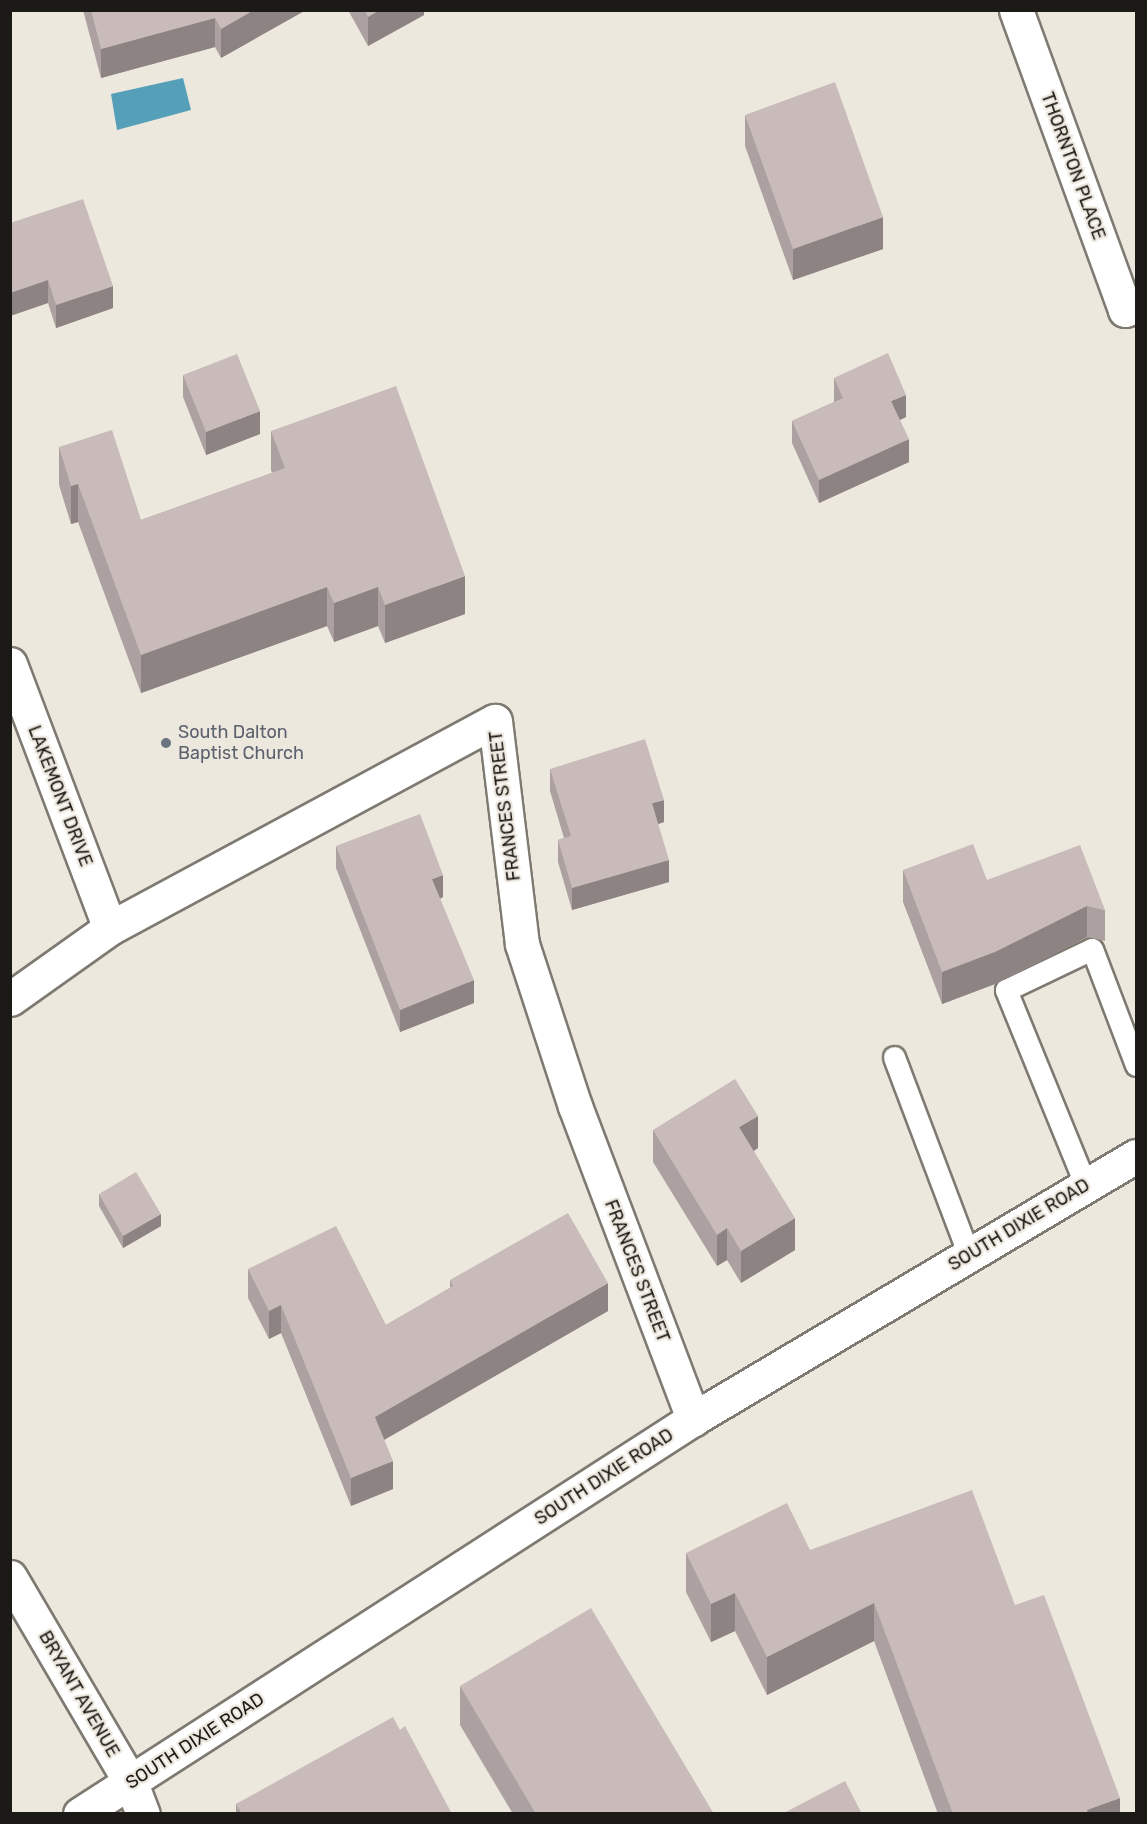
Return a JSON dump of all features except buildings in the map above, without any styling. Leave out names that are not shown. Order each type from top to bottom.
[{"type":"street","name":"THORNTON PLACE","points":[[1017,10],[1125,310],[1137,306]]},
{"type":"street","name":"LAKEMONT DRIVE","points":[[10,664],[110,928]]},
{"type":"street","name":"FRANCES STREET","points":[[10,999],[110,928],[495,721],[522,944],[574,1106],[693,1419]]},
{"type":"street","name":"SOUTH DIXIE ROAD","points":[[80,1814],[693,1419],[1137,1156]]},
{"type":"street","name":"BRYANT AVENUE","points":[[10,1577],[131,1783],[143,1814]]},
{"type":"lane","points":[[1086,1186],[1006,990],[1092,949],[1137,1065]]},
{"type":"lane","points":[[894,1057],[969,1255]]},
{"type":"water","points":[[183,78],[191,110],[117,130],[111,94]]},
{"type":"place","name":"South Dalton Baptist Church","points":[[166,743]]}]
